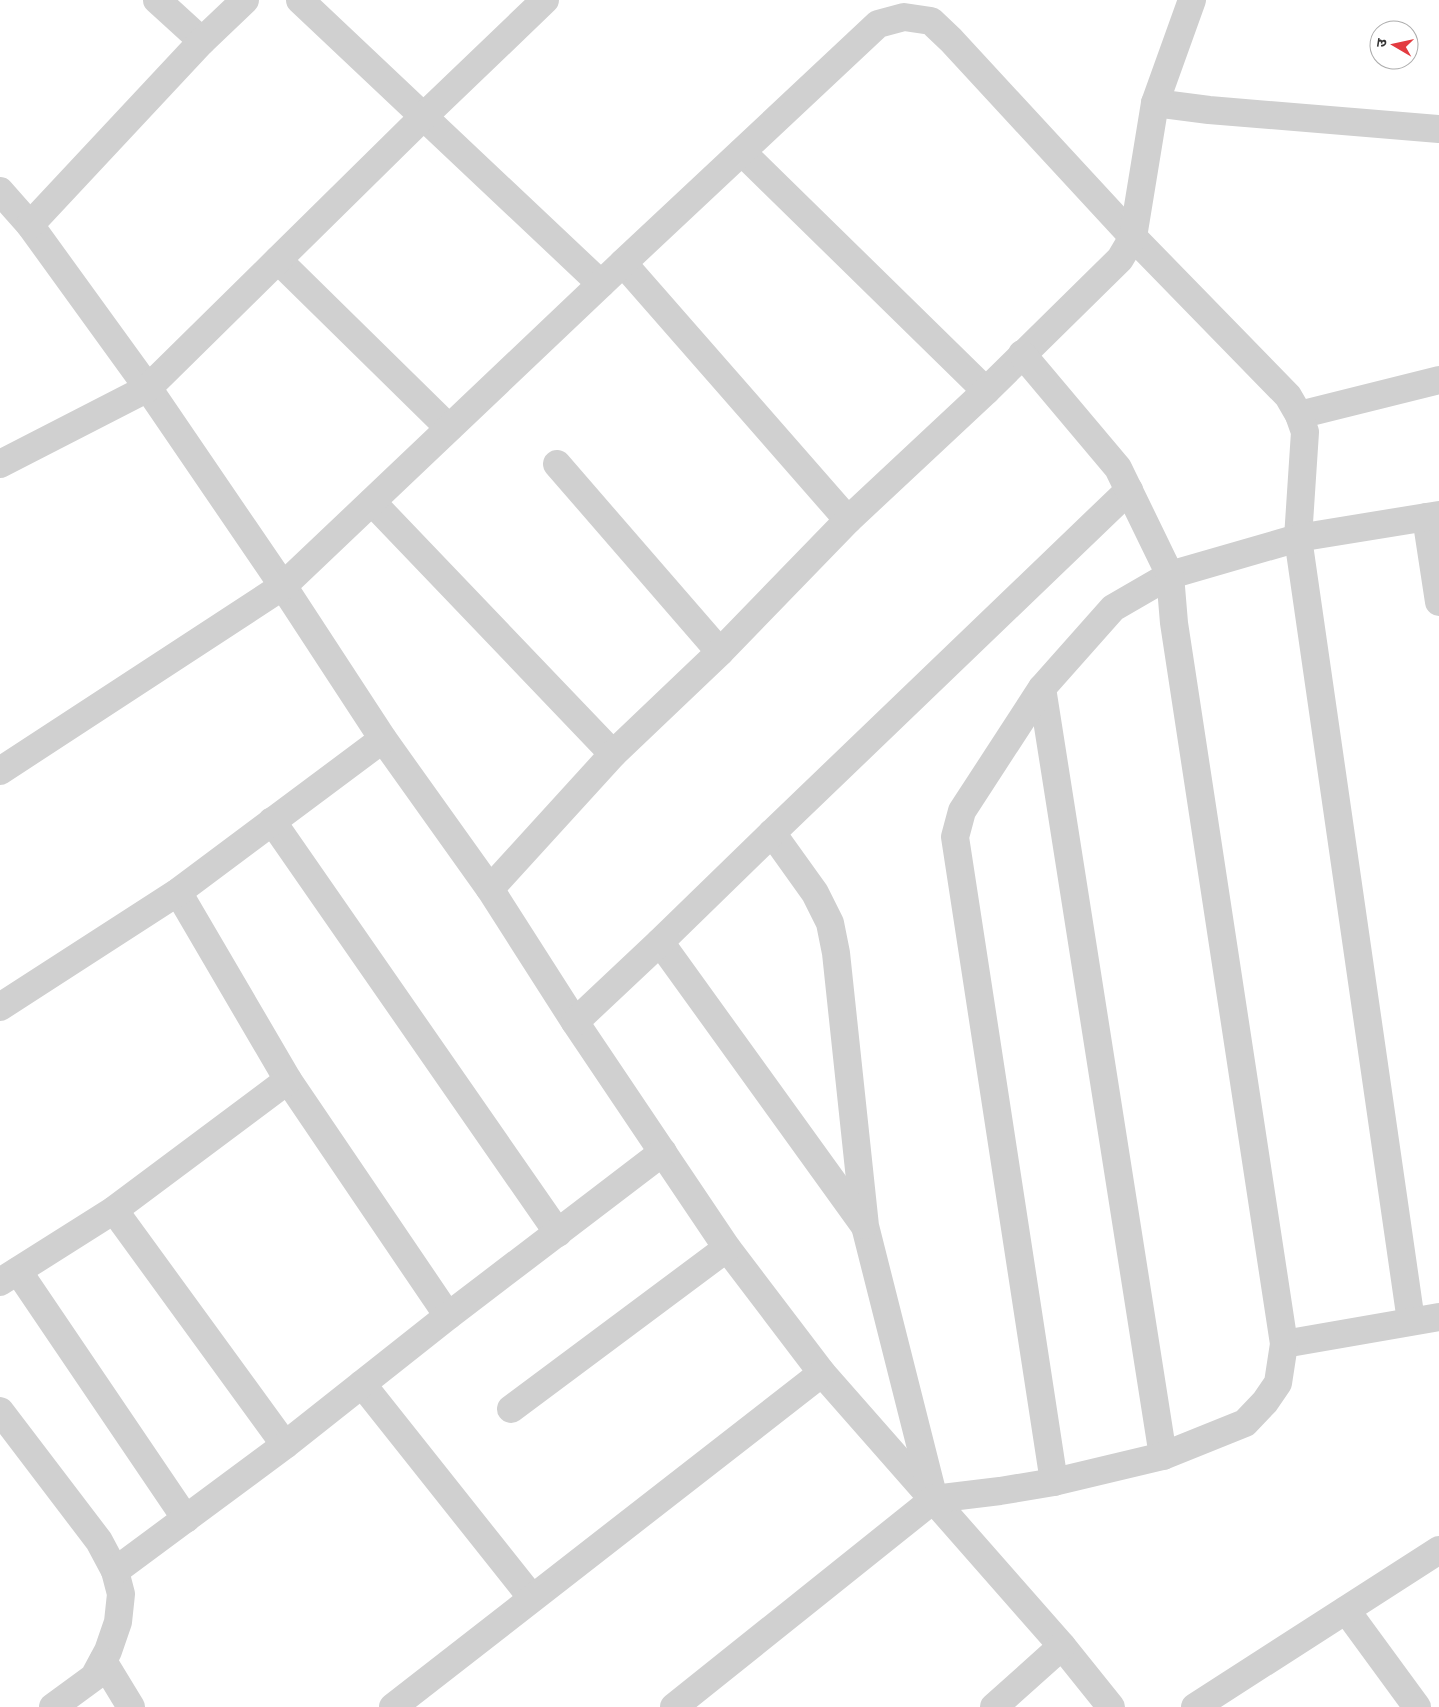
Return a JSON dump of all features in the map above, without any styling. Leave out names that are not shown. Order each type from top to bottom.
[{"type":"street","points":[[157,0],[202,41]]},
{"type":"street","points":[[30,225],[202,41],[245,0]]},
{"type":"street","points":[[300,0],[601,284]]},
{"type":"street","points":[[0,464],[148,388],[423,117],[545,0]]},
{"type":"street","points":[[490,889],[614,754],[720,652],[848,520],[986,390],[1120,259],[1133,237],[1155,103],[1192,0]]},
{"type":"street","points":[[0,771],[283,586],[878,24],[904,17],[931,21],[951,40],[1133,237],[1288,396],[1299,415],[1305,432],[1298,538],[1411,1321]]},
{"type":"street","points":[[1155,103],[1209,110],[1439,129]]},
{"type":"street","points":[[742,152],[986,390]]},
{"type":"street","points":[[0,191],[30,225],[148,388],[283,586],[383,739],[490,889],[575,1022],[727,1248],[822,1373],[1062,1646],[1111,1707]]},
{"type":"street","points":[[278,260],[449,428]]},
{"type":"street","points":[[623,263],[848,520]]},
{"type":"street","points":[[674,1707],[934,1499],[1054,1482],[1163,1456],[1245,1423],[1265,1402],[1278,1383],[1284,1344],[1174,623],[1170,575],[1118,468],[1022,354]]},
{"type":"street","points":[[1299,415],[1439,380]]},
{"type":"street","points":[[557,464],[720,652]]},
{"type":"street","points":[[575,1022],[1129,490]]},
{"type":"street","points":[[372,502],[614,754]]},
{"type":"street","points":[[1054,1482],[955,837],[962,811],[1042,688],[1113,608],[1170,575],[1298,538],[1432,516],[1439,602]]},
{"type":"street","points":[[1042,688],[1163,1456]]},
{"type":"street","points":[[0,1007],[178,892],[383,739]]},
{"type":"street","points":[[272,822],[558,1233]]},
{"type":"street","points":[[772,833],[815,893],[830,923],[836,953],[864,1226],[934,1499]]},
{"type":"street","points":[[178,892],[288,1080],[448,1316]]},
{"type":"street","points":[[660,942],[864,1226]]},
{"type":"street","points":[[186,1518],[9,1276],[114,1210],[288,1080]]},
{"type":"street","points":[[114,1571],[285,1445],[448,1316],[663,1152]]},
{"type":"street","points":[[114,1210],[285,1445]]},
{"type":"street","points":[[511,1409],[727,1248]]},
{"type":"street","points":[[1284,1344],[1439,1317]]},
{"type":"street","points":[[393,1707],[822,1373]]},
{"type":"street","points":[[362,1384],[532,1598]]},
{"type":"street","points":[[0,1411],[99,1541],[114,1571],[122,1594],[118,1622],[108,1651],[94,1677],[53,1707]]},
{"type":"street","points":[[1195,1707],[1439,1550]]},
{"type":"street","points":[[1346,1610],[1417,1707]]},
{"type":"street","points":[[994,1707],[1062,1646]]},
{"type":"street","points":[[103,1661],[131,1707]]}]
